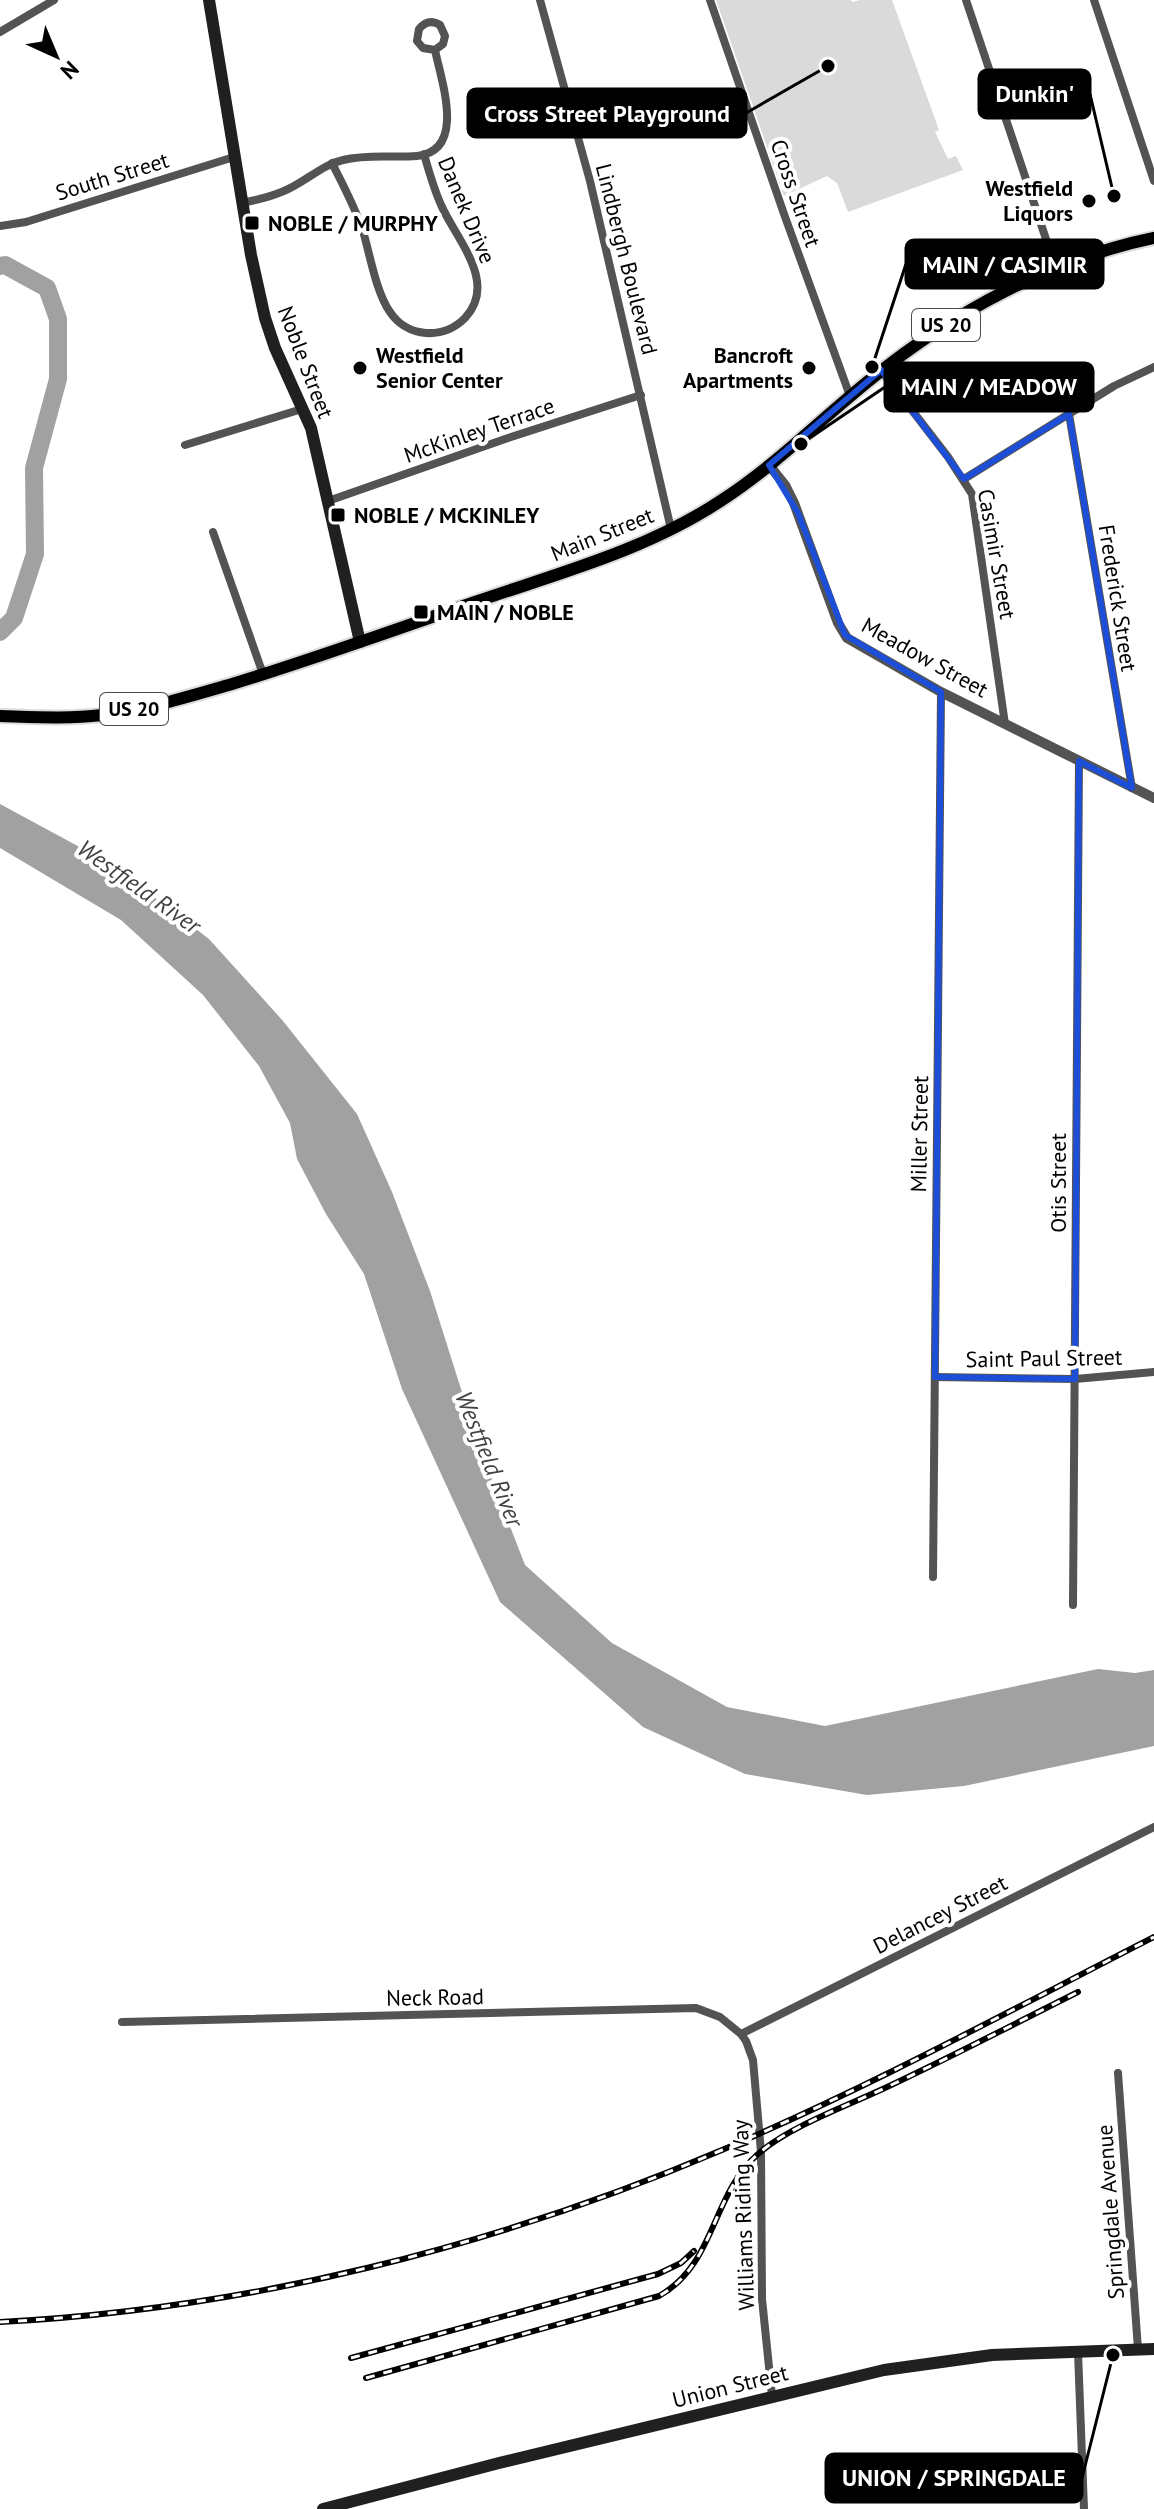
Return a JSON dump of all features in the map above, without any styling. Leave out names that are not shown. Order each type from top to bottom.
[{"type":"main road","name":"Noble Street","points":[[209,0],[242,203],[265,318],[311,428],[360,642]]},
{"type":"main road","name":"Main Street","points":[[0,716],[103,715],[141,708],[263,674],[612,556],[671,529],[726,498],[881,370],[961,316],[1056,269],[1154,238]]},
{"type":"main road","name":"Union Street","points":[[323,2509],[884,2370],[992,2355],[1154,2349]]},
{"type":"street","points":[[0,32],[54,0]]},
{"type":"street","name":"Lindbergh Boulevard","points":[[540,0],[590,181],[671,529]]},
{"type":"street","name":"Cross Street","points":[[710,0],[850,396]]},
{"type":"street","points":[[966,0],[1056,269]]},
{"type":"street","points":[[1094,0],[1154,181]]},
{"type":"street","points":[[242,203],[279,193],[332,163],[357,157],[424,154],[440,143],[448,122],[435,50]]},
{"type":"street","name":"Danek Drive","points":[[332,163],[358,218],[388,310],[405,327],[435,333],[457,325],[468,314],[478,285],[472,262],[440,203],[424,154]]},
{"type":"street","name":"South Street","points":[[0,226],[26,222],[234,157]]},
{"type":"street","points":[[964,479],[1121,383],[1154,367]]},
{"type":"street","name":"Casimir Street","points":[[881,370],[964,479],[972,494],[1005,724]]},
{"type":"street","name":"McKinley Terrace","points":[[328,501],[641,395]]},
{"type":"street","points":[[185,445],[302,409]]},
{"type":"street","name":"Frederick Street","points":[[1069,414],[1132,788]]},
{"type":"street","name":"Meadow Street","points":[[769,465],[785,485],[798,513],[845,635],[941,692],[1154,798]]},
{"type":"street","points":[[213,532],[263,674]]},
{"type":"street","name":"Miller Street","points":[[933,1577],[941,692]]},
{"type":"street","name":"Otis Street","points":[[1073,1605],[1079,761]]},
{"type":"street","name":"Saint Paul Street","points":[[935,1377],[1075,1379],[1154,1372]]},
{"type":"street","name":"Delancey Street","points":[[741,2034],[1154,1827]]},
{"type":"street","name":"Neck Road","points":[[122,2022],[696,2008],[720,2017],[741,2034]]},
{"type":"street","name":"Williams Riding Way","points":[[741,2034],[753,2060],[757,2090],[761,2152],[762,2299],[772,2396]]},
{"type":"street","name":"Springdale Avenue","points":[[1118,2073],[1138,2349]]},
{"type":"street","points":[[1078,2352],[1084,2509]]},
{"type":"highlighted area","points":[[881,370],[964,479],[1069,414],[1132,788],[1079,761],[1075,1379],[935,1377],[941,692],[845,635],[798,513],[769,465]]},
{"type":"shaded area","points":[[716,0],[892,0],[939,130],[935,132],[948,159],[956,156],[963,170],[848,212],[837,183],[827,176],[784,196]]},
{"type":"water","name":"Westfield River","points":[[0,804],[111,864],[209,939],[283,1021],[357,1114],[392,1192],[430,1291],[480,1449],[525,1565],[612,1643],[727,1707],[825,1726],[1098,1669],[1135,1673],[1154,1670],[1154,1746],[964,1786],[867,1795],[745,1774],[643,1727],[500,1602],[402,1389],[364,1274],[326,1214],[297,1159],[290,1123],[259,1066],[203,995],[121,920],[0,848]]},
{"type":"waterway","points":[[0,266],[5,265],[47,288],[58,319],[58,379],[34,468],[35,554],[14,618],[0,632]]},
{"type":"railway","points":[[0,2322],[93,2315],[278,2287],[369,2268],[548,2216],[636,2185],[777,2126],[940,2047],[1154,1937]]},
{"type":"railway","points":[[366,2378],[659,2296],[678,2282],[692,2266],[731,2189],[758,2154],[771,2144],[1078,1992]]},
{"type":"railway","points":[[351,2358],[658,2274],[681,2263],[694,2251]]},
{"type":"place","name":"Cross Street Playground","points":[[828,66]]},
{"type":"place","name":"Dunkin'","points":[[1114,196]]},
{"type":"place","name":"Westfield Liquors","points":[[1089,201]]},
{"type":"place","name":"NOBLE / MURPHY","points":[[252,223]]},
{"type":"place","name":"MAIN / CASIMIR","points":[[872,367]]},
{"type":"place","name":"Westfield Senior Center","points":[[360,368]]},
{"type":"place","name":"Bancroft Apartments","points":[[809,368]]},
{"type":"place","name":"MAIN / MEADOW","points":[[801,444]]},
{"type":"place","name":"NOBLE / MCKINLEY","points":[[338,515]]},
{"type":"place","name":"MAIN / NOBLE","points":[[421,612]]},
{"type":"place","name":"UNION / SPRINGDALE","points":[[1113,2355]]}]
